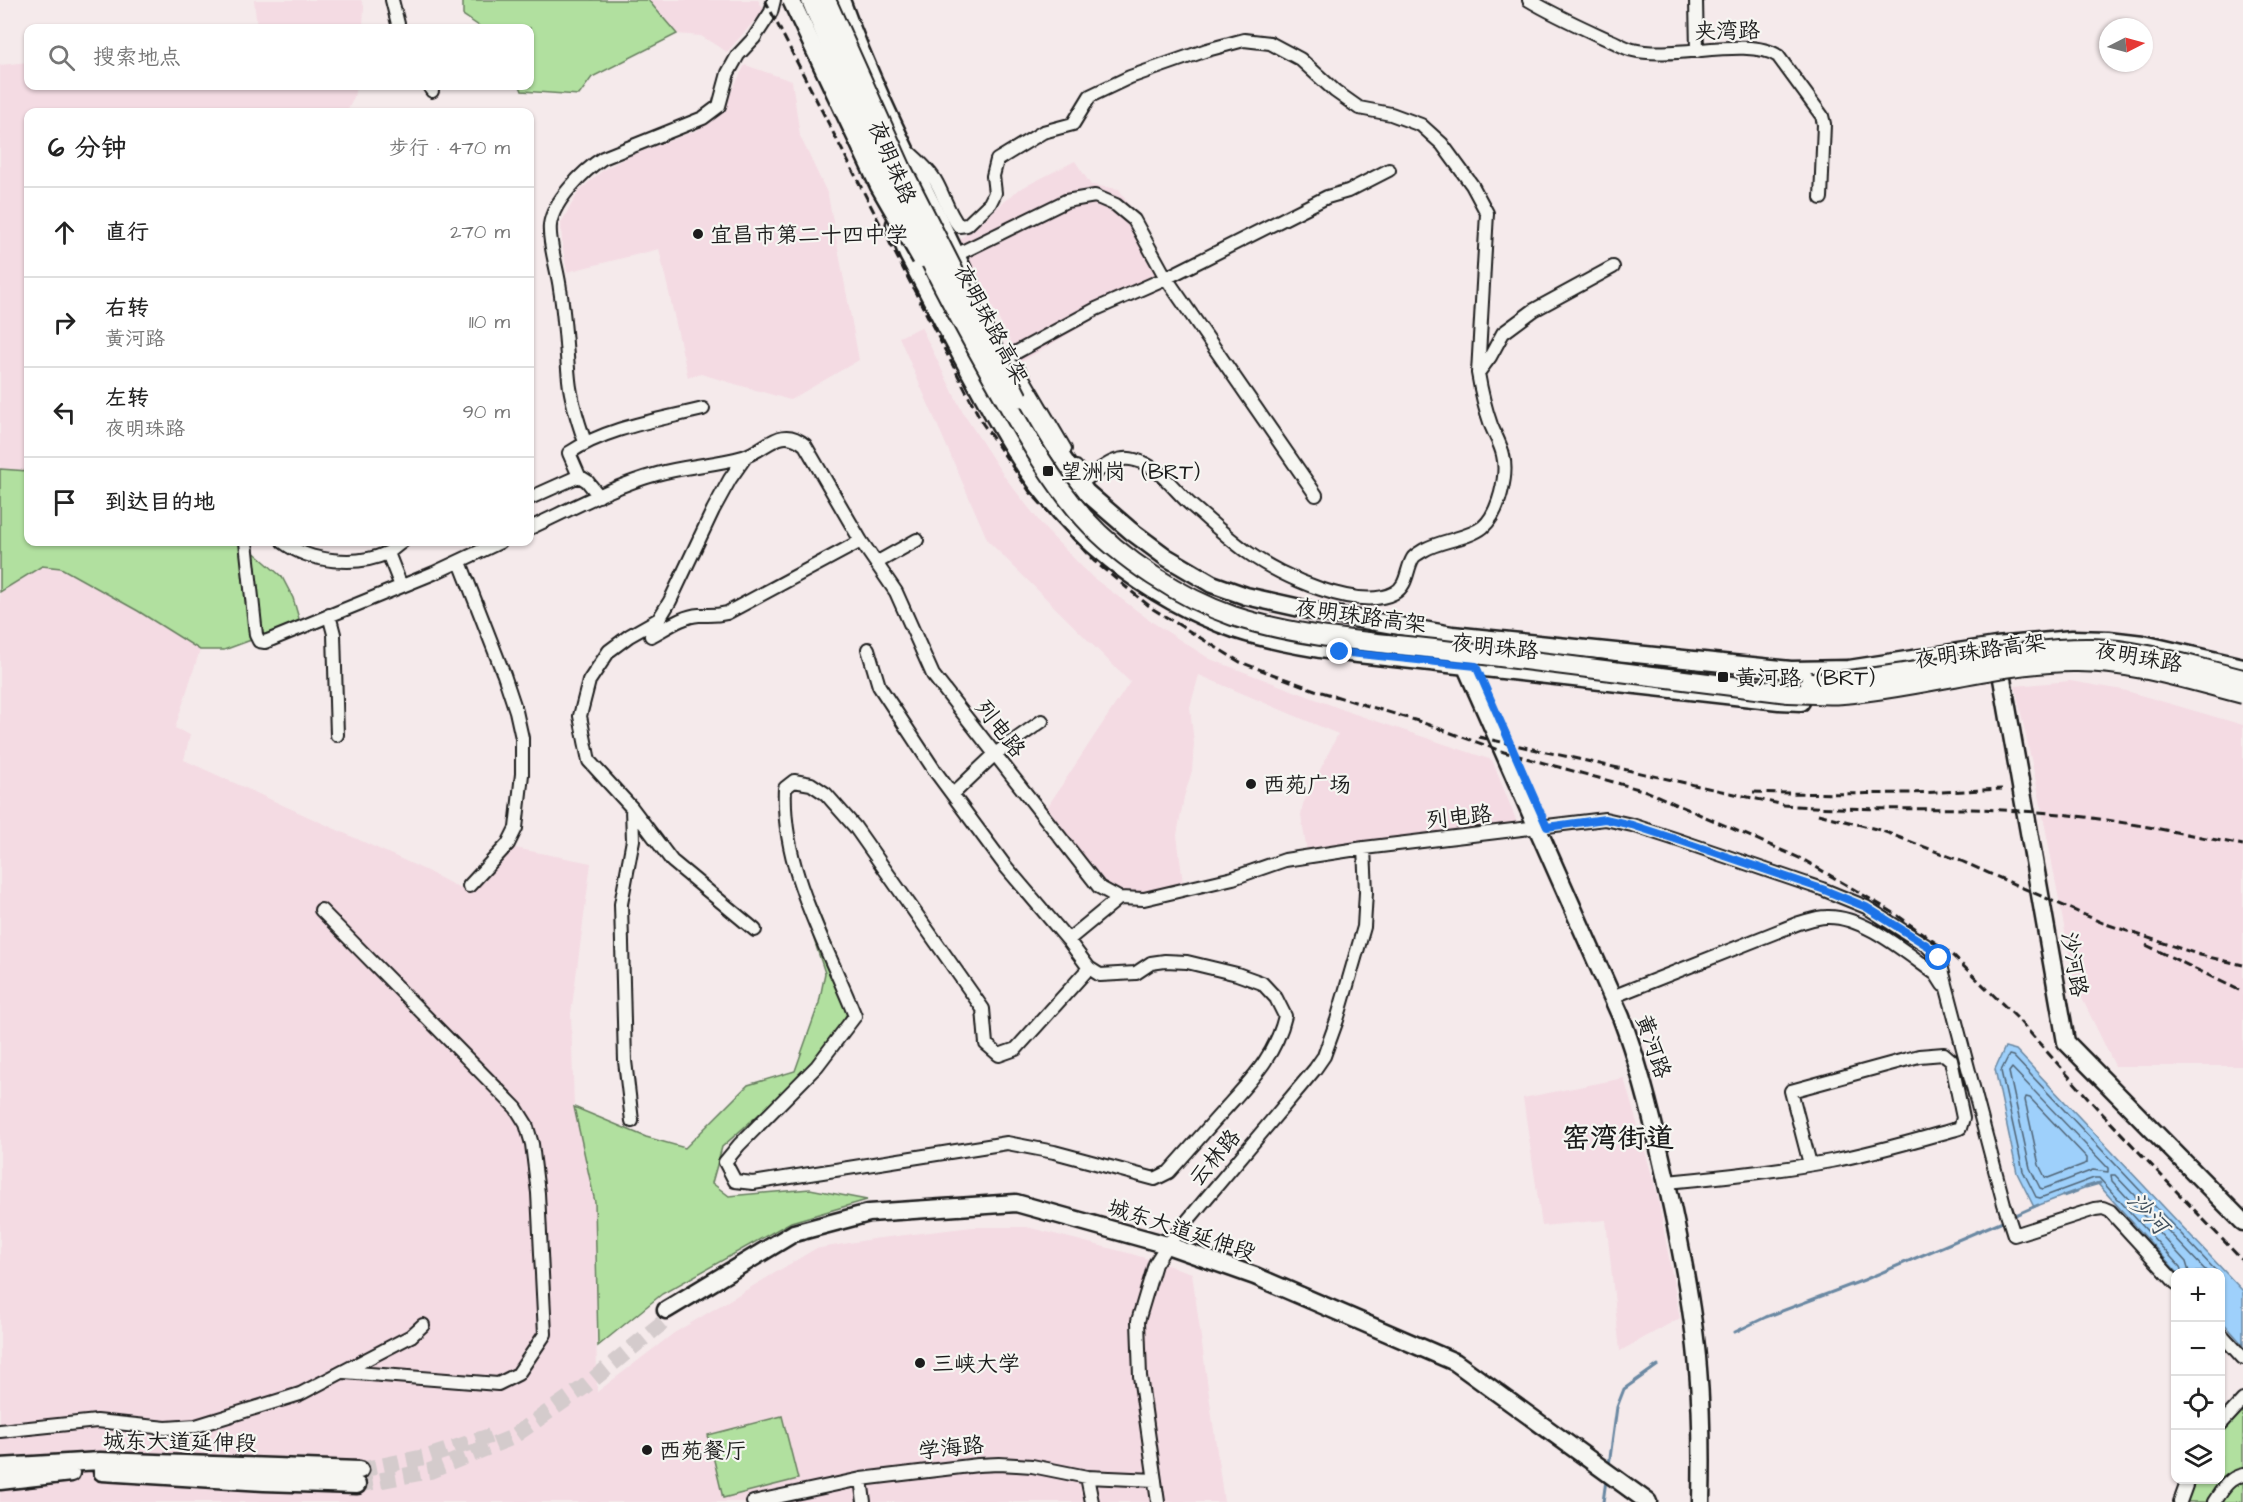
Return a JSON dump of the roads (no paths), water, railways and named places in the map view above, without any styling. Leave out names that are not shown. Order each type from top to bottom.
[{"type":"highway","name":"夜明珠路高架","points":[[809,0],[873,144],[964,327],[1042,463],[1084,519],[1123,554],[1152,575],[1197,601],[1234,616],[1319,635],[1788,693],[1842,694],[1940,680],[2015,666],[2074,662],[2136,667],[2243,694]]},
{"type":"highway","name":"夜明珠路高架","points":[[826,0],[901,167],[999,363],[1040,438],[1070,484],[1095,514],[1135,549],[1207,594],[1282,617],[1315,623],[1460,643],[1773,680],[1835,681],[1902,675],[1985,658],[2091,648],[2136,652],[2243,679]]},
{"type":"main road","points":[[791,0],[879,186],[926,268],[964,327]]},
{"type":"main road","name":"夜明珠路","points":[[809,0],[823,52],[908,255],[1016,452],[1048,496],[1077,530],[1116,565],[1155,591],[1201,616],[1238,630],[1281,642],[1340,652],[1779,701],[1841,702],[2002,677],[2079,668],[2128,672],[2243,702]]},
{"type":"main road","name":"夜明珠路","points":[[840,0],[859,50],[903,147],[1004,359],[1046,434],[1086,492],[1131,531],[1166,557],[1212,584],[1245,596],[1318,612],[1457,636],[1791,670],[1849,669],[1996,646],[2072,639],[2143,644],[2243,667]]},
{"type":"main road","name":"黄河路","points":[[1457,636],[1616,996],[1641,1073],[1671,1182],[1702,1326],[1711,1415],[1710,1502]]},
{"type":"main road","name":"沙河路","points":[[1996,646],[2066,1042],[2243,1222]]},
{"type":"main road","name":"黄河路","points":[[1671,1182],[1698,1367],[1701,1417],[1701,1502]]},
{"type":"main road","name":"城东大道延伸段","points":[[666,1315],[794,1242],[877,1221],[1017,1211],[1165,1247],[1256,1276],[1455,1362],[1648,1502]]},
{"type":"main road","name":"城东大道延伸段","points":[[1165,1247],[1260,1284],[1446,1370],[1635,1502]]},
{"type":"main road","name":"城东大道延伸段","points":[[0,1467],[100,1461],[358,1477],[264,1482],[107,1472],[50,1474],[0,1481]]},
{"type":"street","points":[[392,0],[398,24]]},
{"type":"street","points":[[585,442],[569,382],[561,296],[551,243],[550,224],[557,208],[575,181],[588,168],[603,158],[703,118],[718,106],[728,73],[738,55],[754,38],[771,12],[774,0]]},
{"type":"street","name":"夹湾路","points":[[1529,0],[1633,50],[1662,52],[1753,47],[1770,50],[1778,56],[1822,116],[1824,124],[1821,198]]},
{"type":"street","points":[[1696,0],[1697,51]]},
{"type":"street","points":[[903,147],[925,166],[959,226],[967,225],[990,204],[995,193],[993,176],[997,160],[1043,132],[1073,124],[1090,96],[1130,77],[1207,50],[1244,40],[1270,43],[1300,59],[1335,92],[1359,108],[1391,114],[1421,125],[1442,144],[1472,185],[1487,213],[1478,373],[1486,410],[1503,455],[1502,493],[1483,527],[1432,546],[1414,557],[1404,583],[1395,593],[1378,597],[1354,598],[1293,578],[1251,555],[1190,504],[1156,470],[1134,459],[1118,460],[1086,479],[1079,472],[1019,371],[1004,359],[1096,309],[1166,278],[1327,197],[1348,191],[1389,170]]},
{"type":"street","points":[[956,255],[1066,201],[1095,196],[1116,206],[1134,220],[1166,278],[1316,495]]},
{"type":"street","points":[[1478,373],[1503,333],[1534,310],[1613,267]]},
{"type":"street","points":[[599,496],[587,481],[579,476],[569,453],[585,442],[608,434],[703,410]]},
{"type":"street","name":"列电路","points":[[534,526],[623,485],[658,473],[746,456],[782,437],[795,437],[805,445],[861,541],[896,592],[933,675],[1099,887],[1119,898],[1137,900],[1155,897],[1233,878],[1285,860],[1364,848],[1605,819],[1632,825],[1822,889],[1866,907],[1928,946],[1939,958],[2014,1235],[2103,1208],[2110,1211],[2171,1279]]},
{"type":"street","points":[[746,456],[724,489],[659,619],[629,636],[609,651],[589,681],[580,716],[589,761],[632,808],[672,861],[755,930]]},
{"type":"street","points":[[534,496],[579,476]]},
{"type":"street","points":[[876,563],[917,540]]},
{"type":"street","points":[[651,636],[680,621],[698,615],[711,617],[727,613],[861,541]]},
{"type":"street","points":[[246,546],[255,627],[259,641],[265,642],[460,562],[491,546]]},
{"type":"street","points":[[289,546],[307,554],[353,561],[388,553],[397,546]]},
{"type":"street","points":[[388,553],[401,586]]},
{"type":"street","points":[[460,562],[504,675],[522,738],[522,774],[516,828],[508,844],[469,886]]},
{"type":"street","points":[[329,615],[334,634],[337,735]]},
{"type":"street","points":[[868,649],[879,686],[934,771],[1006,867],[1089,968],[1100,975],[1136,973],[1151,963],[1165,961],[1187,962],[1237,974],[1262,983],[1276,998],[1285,1016],[1272,1052],[1259,1071],[1169,1172],[1155,1179],[1054,1152],[1007,1143],[753,1183],[735,1181],[725,1162],[817,1066],[855,1016],[816,925],[787,832],[784,808],[785,788],[795,781],[811,784],[826,794],[855,827],[983,1009],[986,1044],[999,1055],[1016,1049],[1089,968]]},
{"type":"street","points":[[953,794],[995,754],[1042,721]]},
{"type":"street","points":[[632,808],[633,840],[621,904],[626,1061],[632,1121]]},
{"type":"street","name":"云林路","points":[[1158,1502],[1140,1376],[1138,1321],[1155,1264],[1165,1247],[1324,1056],[1364,927],[1366,892],[1364,848]]},
{"type":"street","points":[[1068,940],[1119,898]]},
{"type":"street","points":[[321,910],[516,1108],[526,1124],[532,1144],[538,1193],[545,1335],[518,1374],[498,1384],[344,1372]]},
{"type":"street","points":[[1616,996],[1798,923],[1824,917],[1848,919],[1870,930],[1936,974],[1946,989]]},
{"type":"street","points":[[1671,1182],[1810,1164],[1893,1148],[1960,1128],[1964,1118],[1951,1060],[1944,1054],[1919,1056],[1791,1091],[1810,1164]]},
{"type":"street","points":[[0,1431],[96,1421],[166,1428],[196,1426],[300,1394],[411,1336],[423,1325]]},
{"type":"street","points":[[2225,1338],[2243,1358]]},
{"type":"street","points":[[2225,1420],[2243,1400]]},
{"type":"street","name":"学海路","points":[[753,1502],[861,1479],[999,1464],[1032,1466],[1088,1477],[1155,1480]]},
{"type":"street","points":[[2214,1502],[2228,1481],[2243,1475]]},
{"type":"street","points":[[1088,1477],[1092,1502]]},
{"type":"street","points":[[861,1479],[864,1502]]},
{"type":"street","points":[[2180,1502],[2186,1484]]},
{"type":"water","name":"沙河","points":[[2005,1047],[2016,1050],[2221,1268],[2173,1268],[2097,1183],[2034,1207],[2017,1173],[1995,1069]]},
{"type":"water","points":[[2225,1272],[2243,1291],[2243,1345],[2225,1325]]},
{"type":"waterway","points":[[2086,1187],[2100,1183]]},
{"type":"waterway","points":[[2063,1196],[2077,1191]]},
{"type":"waterway","points":[[2011,1217],[2038,1205]]},
{"type":"waterway","points":[[1735,1332],[1766,1317],[1864,1280],[2005,1220]]},
{"type":"waterway","points":[[1609,1465],[1617,1407],[1624,1389],[1658,1365]]},
{"type":"waterway","points":[[1603,1502],[1606,1480]]},
{"type":"tunnel","points":[[357,1485],[430,1471],[511,1438],[584,1387],[667,1319]]},
{"type":"tunnel","points":[[360,1470],[430,1456],[490,1436]]},
{"type":"railway","points":[[765,0],[983,424],[1030,492],[1094,561],[1153,609],[1240,662],[1315,690],[1418,721],[1504,752],[1646,791],[1804,860],[1894,913],[1951,954],[2016,1017],[2097,1108],[2243,1261]]},
{"type":"railway","points":[[1479,737],[1784,805],[2050,813],[2133,824],[2243,845]]},
{"type":"railway","points":[[1753,792],[1878,794],[2002,789]]},
{"type":"railway","points":[[1818,814],[1880,830],[1961,861],[2103,923],[2200,955],[2243,965]]},
{"type":"railway","points":[[2146,945],[2243,992]]},
{"type":"place","name":"宜昌市第二十四中学","points":[[698,234]]},
{"type":"place","name":"望洲岗（BRT）","points":[[1048,471]]},
{"type":"place","name":"黄河路（BRT）","points":[[1723,677]]},
{"type":"place","name":"西苑广场","points":[[1251,784]]},
{"type":"place","name":"三峡大学","points":[[920,1363]]},
{"type":"place","name":"西苑餐厅","points":[[647,1450]]},
{"type":"district","name":"窑湾街道","points":[[1618,1137]]}]
